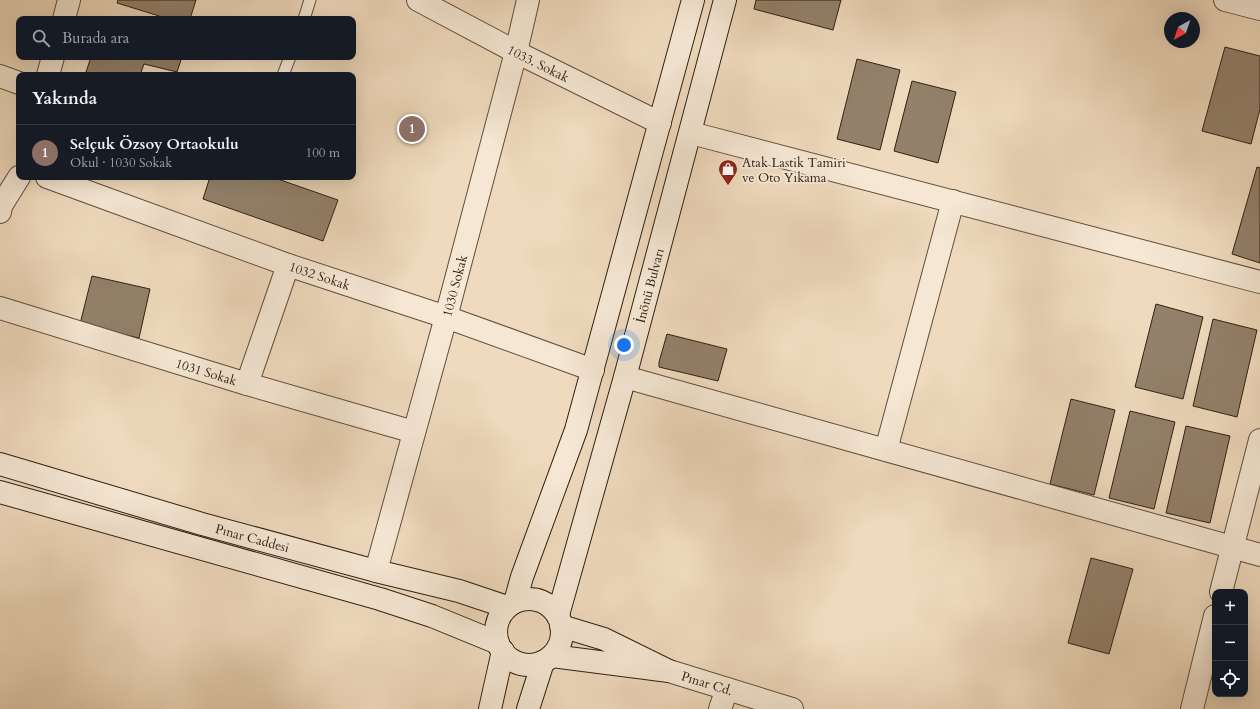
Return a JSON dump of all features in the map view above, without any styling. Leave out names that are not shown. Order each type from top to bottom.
[{"type":"street","points":[[65,16],[69,0]]},
{"type":"street","name":"1033. Sokak","points":[[418,0],[516,52],[660,123],[691,133],[1260,282]]},
{"type":"street","name":"1030 Sokak","points":[[376,571],[446,317],[516,52],[528,0]]},
{"type":"street","points":[[511,605],[576,430],[693,0]]},
{"type":"street","name":"İnönü Bulvarı","points":[[560,621],[691,133],[725,0]]},
{"type":"street","points":[[1224,0],[1260,9]]},
{"type":"street","points":[[49,72],[52,60]]},
{"type":"street","points":[[0,76],[16,81]]},
{"type":"street","points":[[0,207],[17,180]]},
{"type":"street","name":"1032 Sokak","points":[[55,180],[288,265],[446,317],[593,370]]},
{"type":"street","points":[[886,450],[953,201]]},
{"type":"street","points":[[247,384],[288,265]]},
{"type":"street","name":"1031 Sokak","points":[[0,308],[247,384],[414,432]]},
{"type":"street","points":[[625,377],[1260,555]]},
{"type":"street","points":[[1222,589],[1260,440]]},
{"type":"street","name":"Pınar Caddesi","points":[[0,464],[202,524],[376,571],[511,605]]},
{"type":"street","name":"Pınar Caddesi","points":[[0,492],[380,599],[432,616],[500,647]]},
{"type":"street","points":[[528,709],[547,659],[558,647],[562,637],[560,621],[552,608],[544,602],[534,599],[524,599],[511,605],[501,615],[497,624],[496,634],[500,647],[511,659],[521,664],[532,664],[547,659],[669,671]]},
{"type":"street","points":[[560,621],[604,639],[669,671]]},
{"type":"street","points":[[1192,709],[1213,625]]},
{"type":"street","points":[[490,709],[500,647]]},
{"type":"street","name":"Pınar Cd.","points":[[669,671],[724,699],[792,709]]},
{"type":"lane","points":[[305,16],[310,0]]},
{"type":"lane","points":[[284,72],[289,60]]},
{"type":"building","points":[[118,0],[196,0],[191,16],[159,16],[117,3]]},
{"type":"building","points":[[756,0],[841,0],[833,30],[754,9]]},
{"type":"building","points":[[1225,47],[1260,56],[1260,109],[1251,144],[1202,131]]},
{"type":"building","points":[[857,59],[900,70],[880,150],[837,139]]},
{"type":"building","points":[[90,60],[181,60],[177,72],[144,64],[141,72],[86,72]]},
{"type":"building","points":[[912,81],[956,92],[938,163],[894,151]]},
{"type":"building","points":[[1257,167],[1260,168],[1260,263],[1232,254]]},
{"type":"building","points":[[209,180],[281,180],[338,200],[323,241],[203,199]]},
{"type":"building","points":[[92,276],[150,289],[139,338],[80,324]]},
{"type":"building","points":[[1156,304],[1203,317],[1183,399],[1135,387]]},
{"type":"building","points":[[1213,319],[1257,330],[1237,417],[1193,406]]},
{"type":"building","points":[[667,334],[727,349],[718,381],[659,367]]},
{"type":"building","points":[[1071,399],[1115,410],[1094,495],[1050,484]]},
{"type":"building","points":[[1130,411],[1175,422],[1154,509],[1109,498]]},
{"type":"building","points":[[1186,426],[1230,436],[1210,523],[1166,513]]},
{"type":"building","points":[[1091,558],[1133,569],[1109,654],[1068,643]]},
{"type":"place","name":"Selçuk Özsoy Ortaokulu","points":[[412,129]]},
{"type":"place","name":"Atak Lastik Tamiri ve Oto Yıkama","points":[[728,186]]}]
